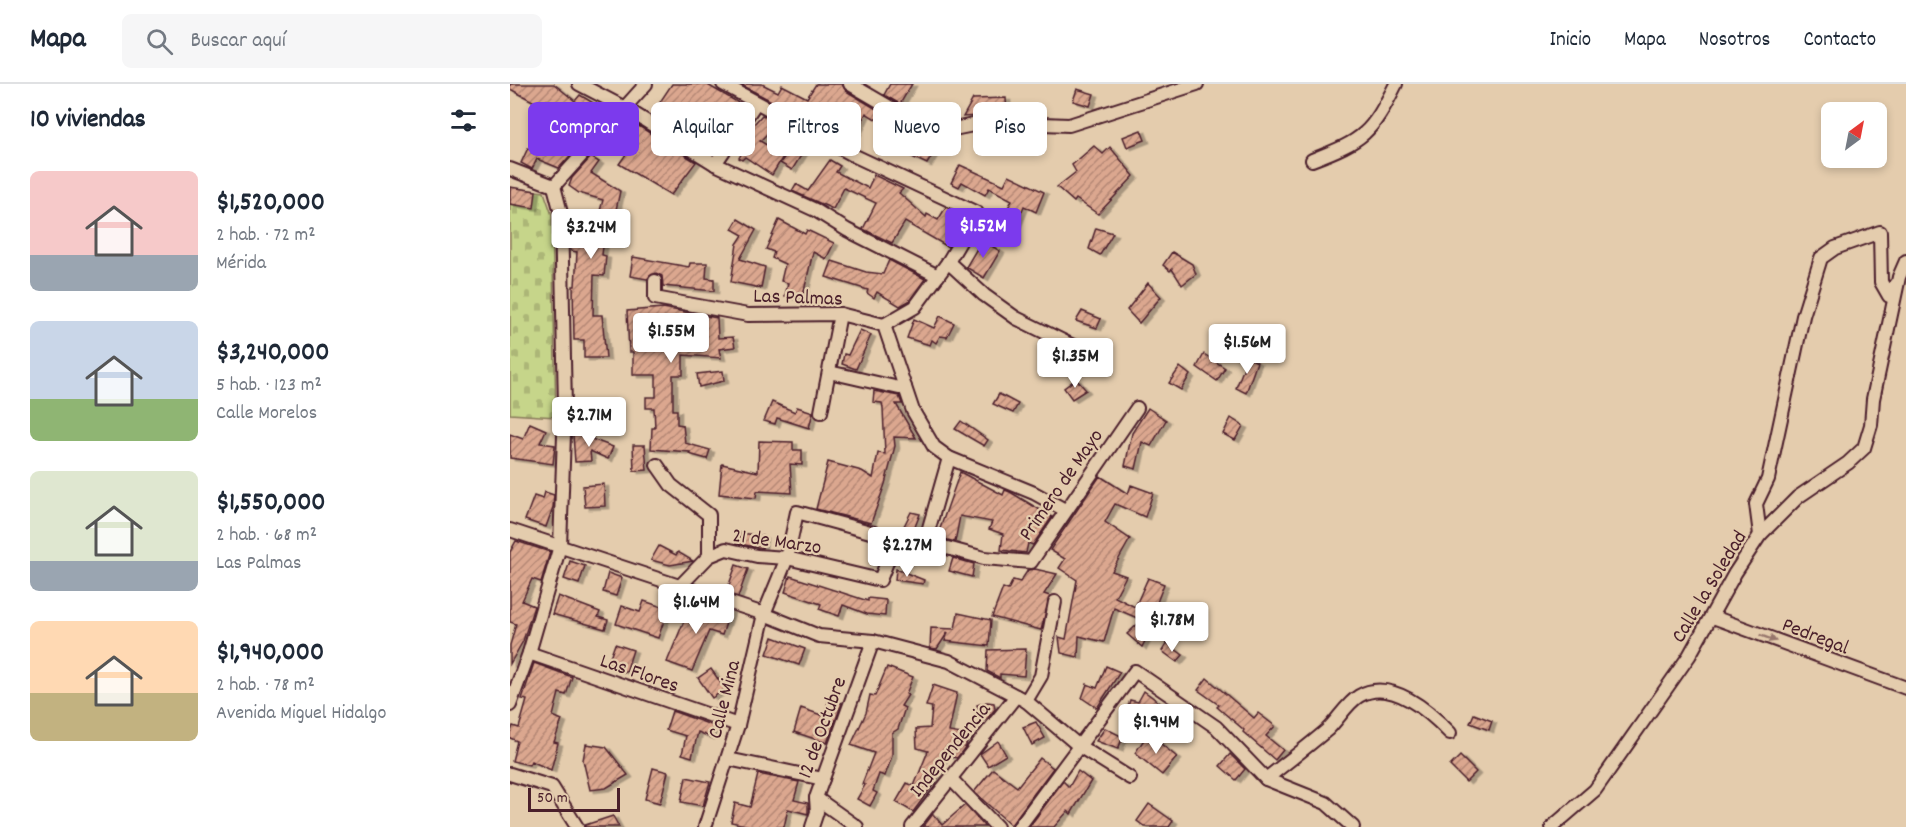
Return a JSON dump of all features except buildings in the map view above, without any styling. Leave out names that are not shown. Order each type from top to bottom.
[{"type":"street","points":[[579,84],[614,102]]},
{"type":"street","points":[[630,102],[646,84]]},
{"type":"street","points":[[723,84],[855,156],[977,213],[948,262],[915,307],[884,325],[913,411],[934,447],[949,458],[1034,493],[1065,510]]},
{"type":"street","points":[[850,84],[934,133],[988,122],[1070,125],[1197,84]]},
{"type":"street","points":[[1312,160],[1352,144],[1377,121],[1396,84]]},
{"type":"street","points":[[715,164],[756,103]]},
{"type":"street","points":[[639,117],[715,164],[815,210],[847,230],[938,276]]},
{"type":"street","points":[[554,186],[581,156]]},
{"type":"street","points":[[510,169],[554,186]]},
{"type":"street","points":[[510,705],[529,653],[560,546],[566,407],[561,213],[554,186]]},
{"type":"street","points":[[1760,535],[1756,504],[1768,479],[1803,316],[1821,258],[1835,248],[1880,232],[1881,282],[1889,296],[1899,277]]},
{"type":"street","name":"Calle la Soledad","points":[[1552,827],[1595,790],[1689,656],[1713,617],[1735,573],[1760,535],[1798,497],[1848,463],[1864,448],[1871,425],[1873,399],[1899,277],[1906,261]]},
{"type":"street","points":[[948,262],[984,295],[1016,318],[1079,349]]},
{"type":"street","name":"Las Palmas","points":[[655,281],[655,297],[748,315],[840,314],[884,325]]},
{"type":"street","points":[[821,412],[840,314]]},
{"type":"street","points":[[829,372],[899,388],[905,387]]},
{"type":"street","name":"Primero de Mayo","points":[[797,512],[896,539],[925,542],[984,558],[1031,562],[1137,408]]},
{"type":"street","points":[[925,542],[949,458]]},
{"type":"street","points":[[657,465],[671,485],[710,515],[709,555]]},
{"type":"street","name":"Calle Mina","points":[[705,827],[738,725],[764,614],[787,558],[797,512]]},
{"type":"street","points":[[510,530],[764,614],[819,636],[873,641],[950,661],[1021,699],[1079,746],[1130,778]]},
{"type":"street","name":"21 de Marzo","points":[[680,586],[709,555],[726,549],[757,556],[787,558],[880,580],[896,539]]},
{"type":"street","name":"Independencia","points":[[912,827],[951,778],[1041,676],[1055,602]]},
{"type":"street","name":"Pedregal","points":[[1713,617],[1906,688]]},
{"type":"street","name":"12 de Octubre","points":[[812,827],[817,812],[816,798],[873,641]]},
{"type":"street","name":"Las Flores","points":[[529,653],[738,725]]},
{"type":"street","points":[[1019,827],[1135,671],[1216,727],[1266,779],[1326,802],[1353,827]]},
{"type":"street","points":[[1266,779],[1329,728],[1357,697],[1368,692],[1396,693],[1413,701],[1450,733]]},
{"type":"street","points":[[728,759],[823,779]]},
{"type":"street","points":[[510,774],[552,787],[577,827]]},
{"type":"street","points":[[951,778],[997,827]]},
{"type":"street","points":[[816,798],[857,827]]},
{"type":"green space","points":[[510,188],[544,192],[552,215],[556,417],[510,414]]}]
